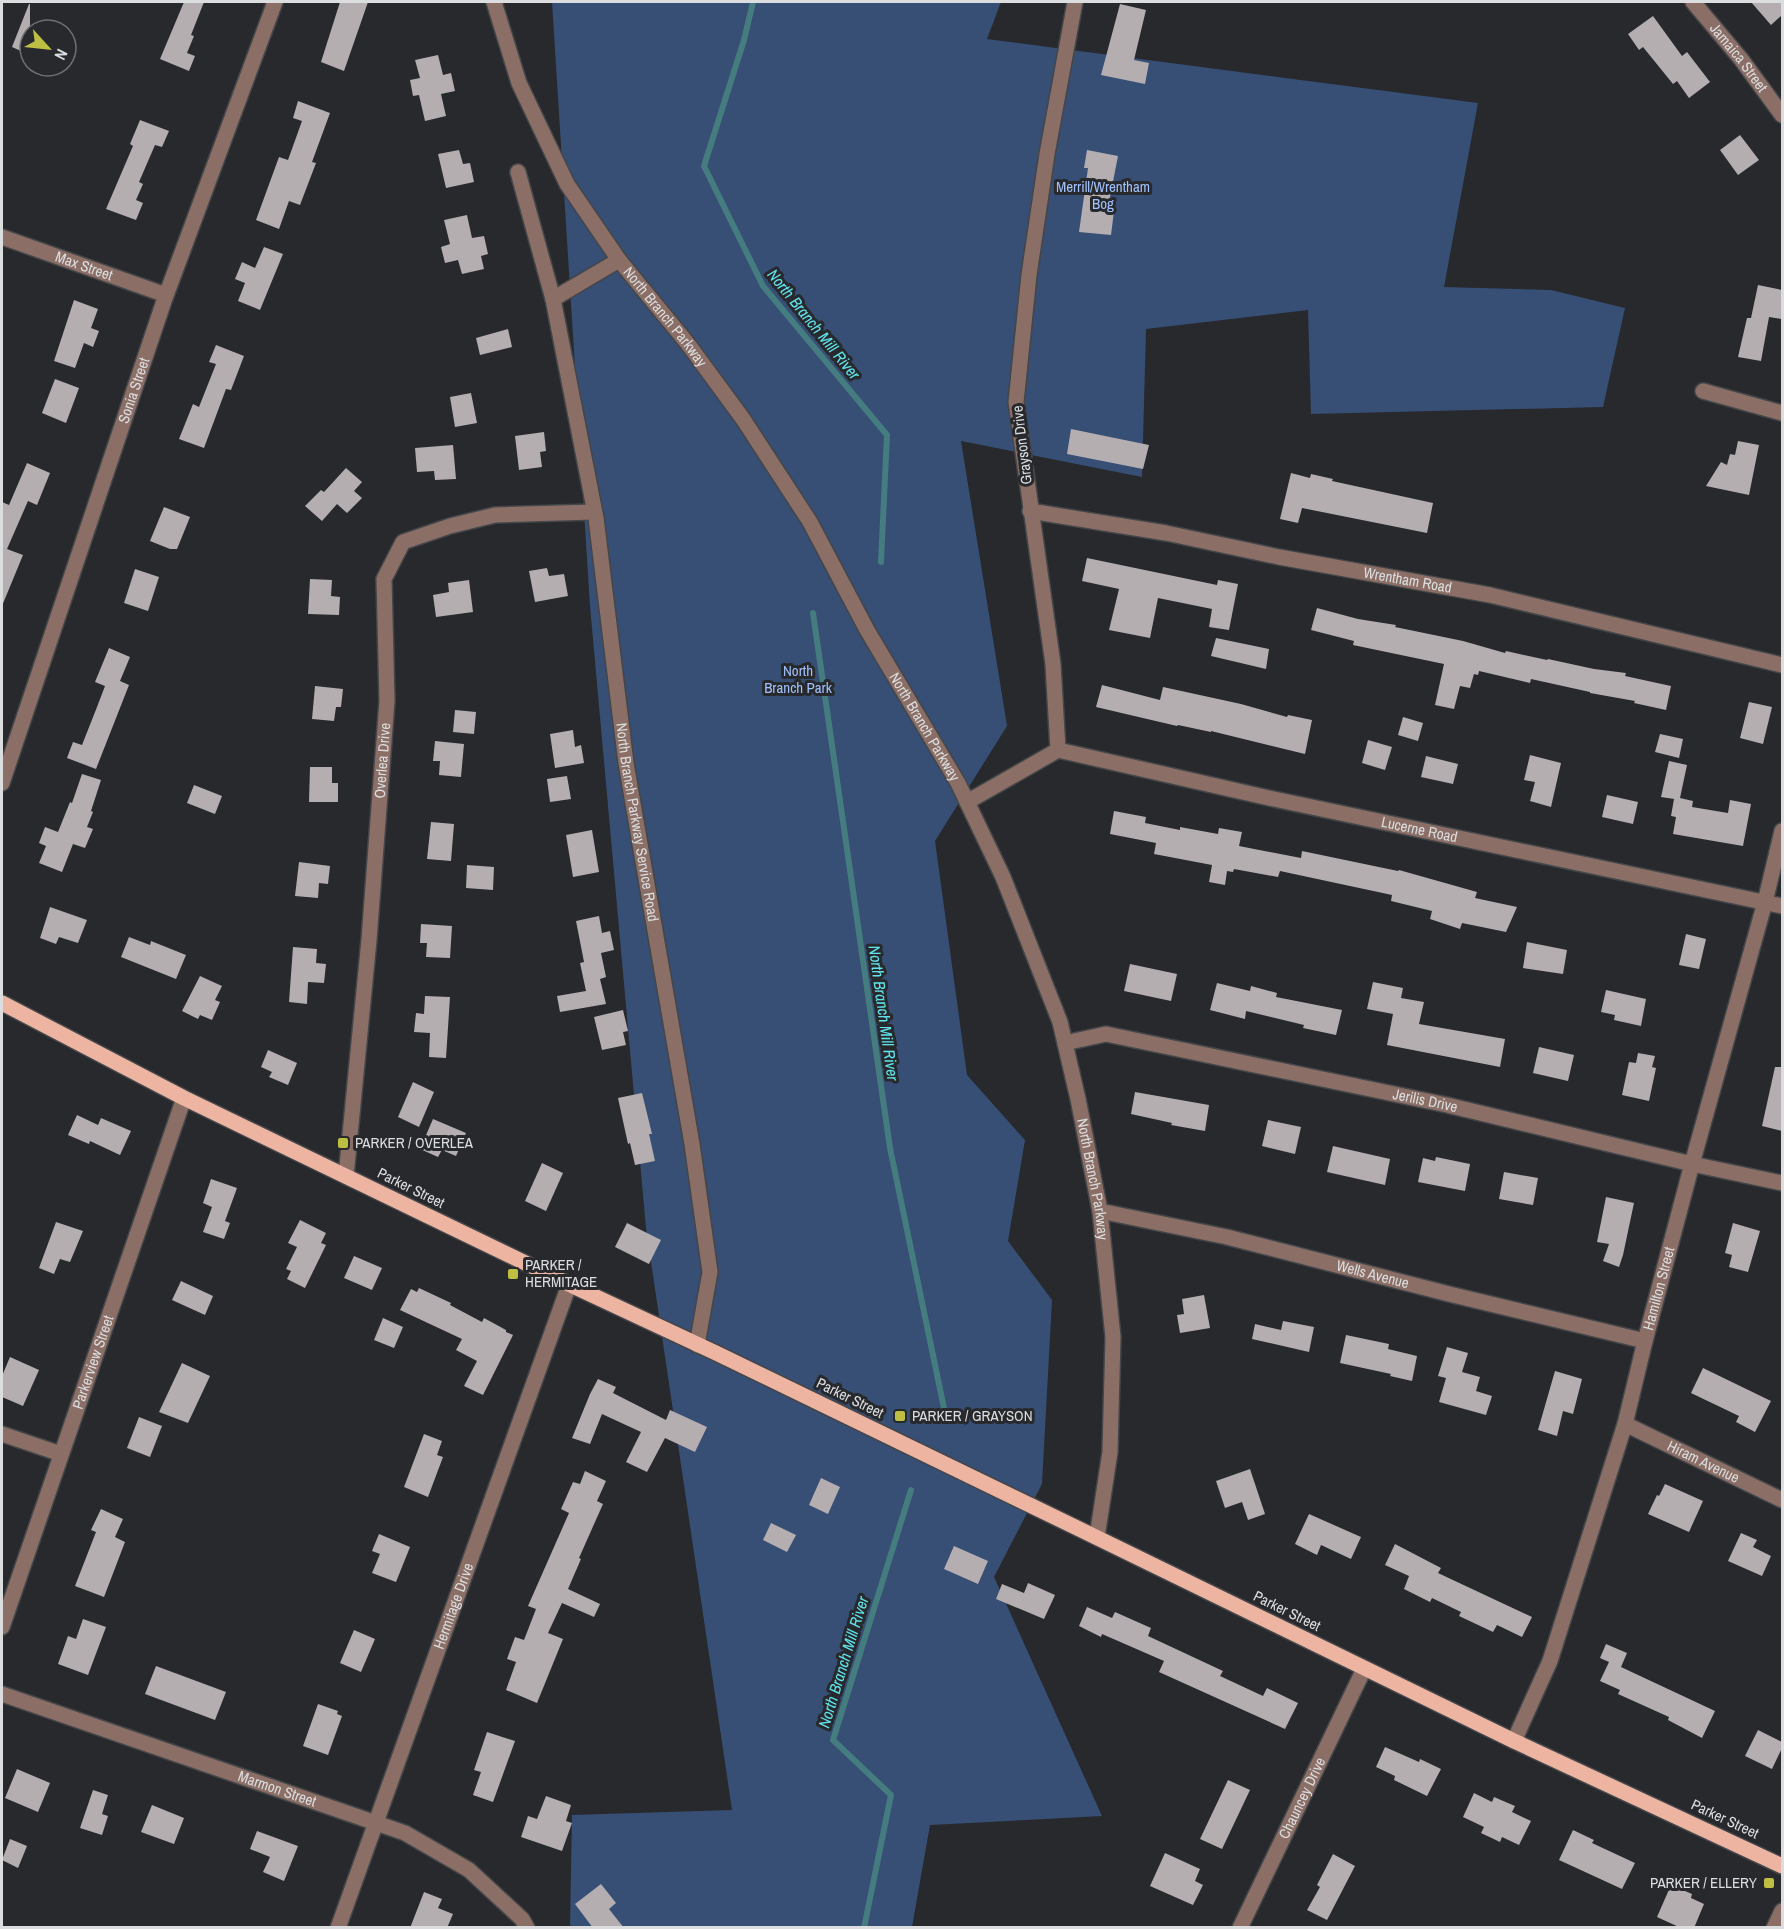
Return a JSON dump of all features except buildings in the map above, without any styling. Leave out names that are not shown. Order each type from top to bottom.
[{"type":"main road","name":"Parker Street","points":[[2,1003],[184,1098],[569,1285],[1097,1537],[1514,1741],[1782,1866]]},
{"type":"street","name":"Sonia Street","points":[[2,783],[166,295],[274,2]]},
{"type":"street","name":"North Branch Parkway","points":[[494,2],[519,83],[567,184],[619,260],[688,344],[743,419],[810,522],[867,630],[958,783],[1003,877],[1060,1022],[1100,1211],[1113,1336],[1110,1452],[1097,1537]]},
{"type":"street","name":"Grayson Drive","points":[[1058,750],[1053,664],[1016,402],[1029,274],[1045,165],[1075,2]]},
{"type":"street","name":"Jamaica Street","points":[[1693,2],[1741,59],[1782,115]]},
{"type":"street","name":"North Branch Parkway Service Road","points":[[518,172],[553,298],[594,512],[626,763],[692,1144],[710,1272],[697,1345]]},
{"type":"street","name":"Max Street","points":[[2,237],[166,295]]},
{"type":"street","points":[[553,298],[619,260]]},
{"type":"street","points":[[1703,392],[1782,412]]},
{"type":"street","name":"Wrentham Road","points":[[1030,511],[1166,533],[1279,557],[1490,595],[1782,665]]},
{"type":"street","name":"Overlea Drive","points":[[346,1176],[369,940],[387,701],[384,579],[403,543],[450,526],[495,515],[594,512]]},
{"type":"street","points":[[967,802],[1058,750]]},
{"type":"street","name":"Lucerne Road","points":[[1058,750],[1269,798],[1782,906]]},
{"type":"street","name":"Hamilton Street","points":[[1514,1741],[1550,1661],[1625,1424],[1645,1341],[1765,902],[1782,831]]},
{"type":"street","name":"Jerilis Drive","points":[[1065,1043],[1106,1034],[1447,1105],[1692,1164],[1782,1183]]},
{"type":"street","name":"Parkerview Street","points":[[2,1627],[184,1098]]},
{"type":"street","name":"Wells Avenue","points":[[1100,1211],[1227,1237],[1645,1341]]},
{"type":"street","name":"Hermitage Drive","points":[[338,1928],[378,1822],[569,1285]]},
{"type":"street","name":"Hiram Avenue","points":[[1625,1424],[1782,1500]]},
{"type":"street","points":[[2,1434],[61,1454]]},
{"type":"street","name":"Chauncey Drive","points":[[1240,1928],[1364,1669]]},
{"type":"street","name":"Marmon Street","points":[[2,1694],[405,1833],[469,1870],[522,1919],[527,1928]]},
{"type":"street","points":[[1774,1928],[1782,1911]]},
{"type":"green space","name":"North Branch Park","points":[[552,2],[1001,2],[987,39],[1478,103],[1444,287],[1551,290],[1625,308],[1603,407],[1311,414],[1308,310],[1146,329],[1142,477],[961,441],[1007,726],[935,841],[967,1075],[1025,1140],[1008,1241],[1052,1300],[1042,1484],[994,1577],[1102,1816],[930,1825],[912,1927],[576,1928],[570,1925],[572,1815],[732,1810],[646,1228],[590,606]]},
{"type":"waterway","name":"North Branch Mill River","points":[[753,2],[744,40],[704,166],[763,286],[887,435],[881,562]]},
{"type":"waterway","name":"North Branch Mill River","points":[[813,613],[890,1148],[945,1413]]},
{"type":"waterway","name":"North Branch Mill River","points":[[864,1928],[891,1795],[833,1740],[911,1490]]},
{"type":"place","name":"PARKER / OVERLEA","points":[[343,1143]]},
{"type":"place","name":"PARKER / HERMITAGE","points":[[513,1274]]},
{"type":"place","name":"PARKER / GRAYSON","points":[[900,1416]]},
{"type":"place","name":"PARKER / ELLERY","points":[[1769,1883]]},
{"type":"park label","name":"Merrill/Wrentham Bog","points":[[1103,196]]}]
